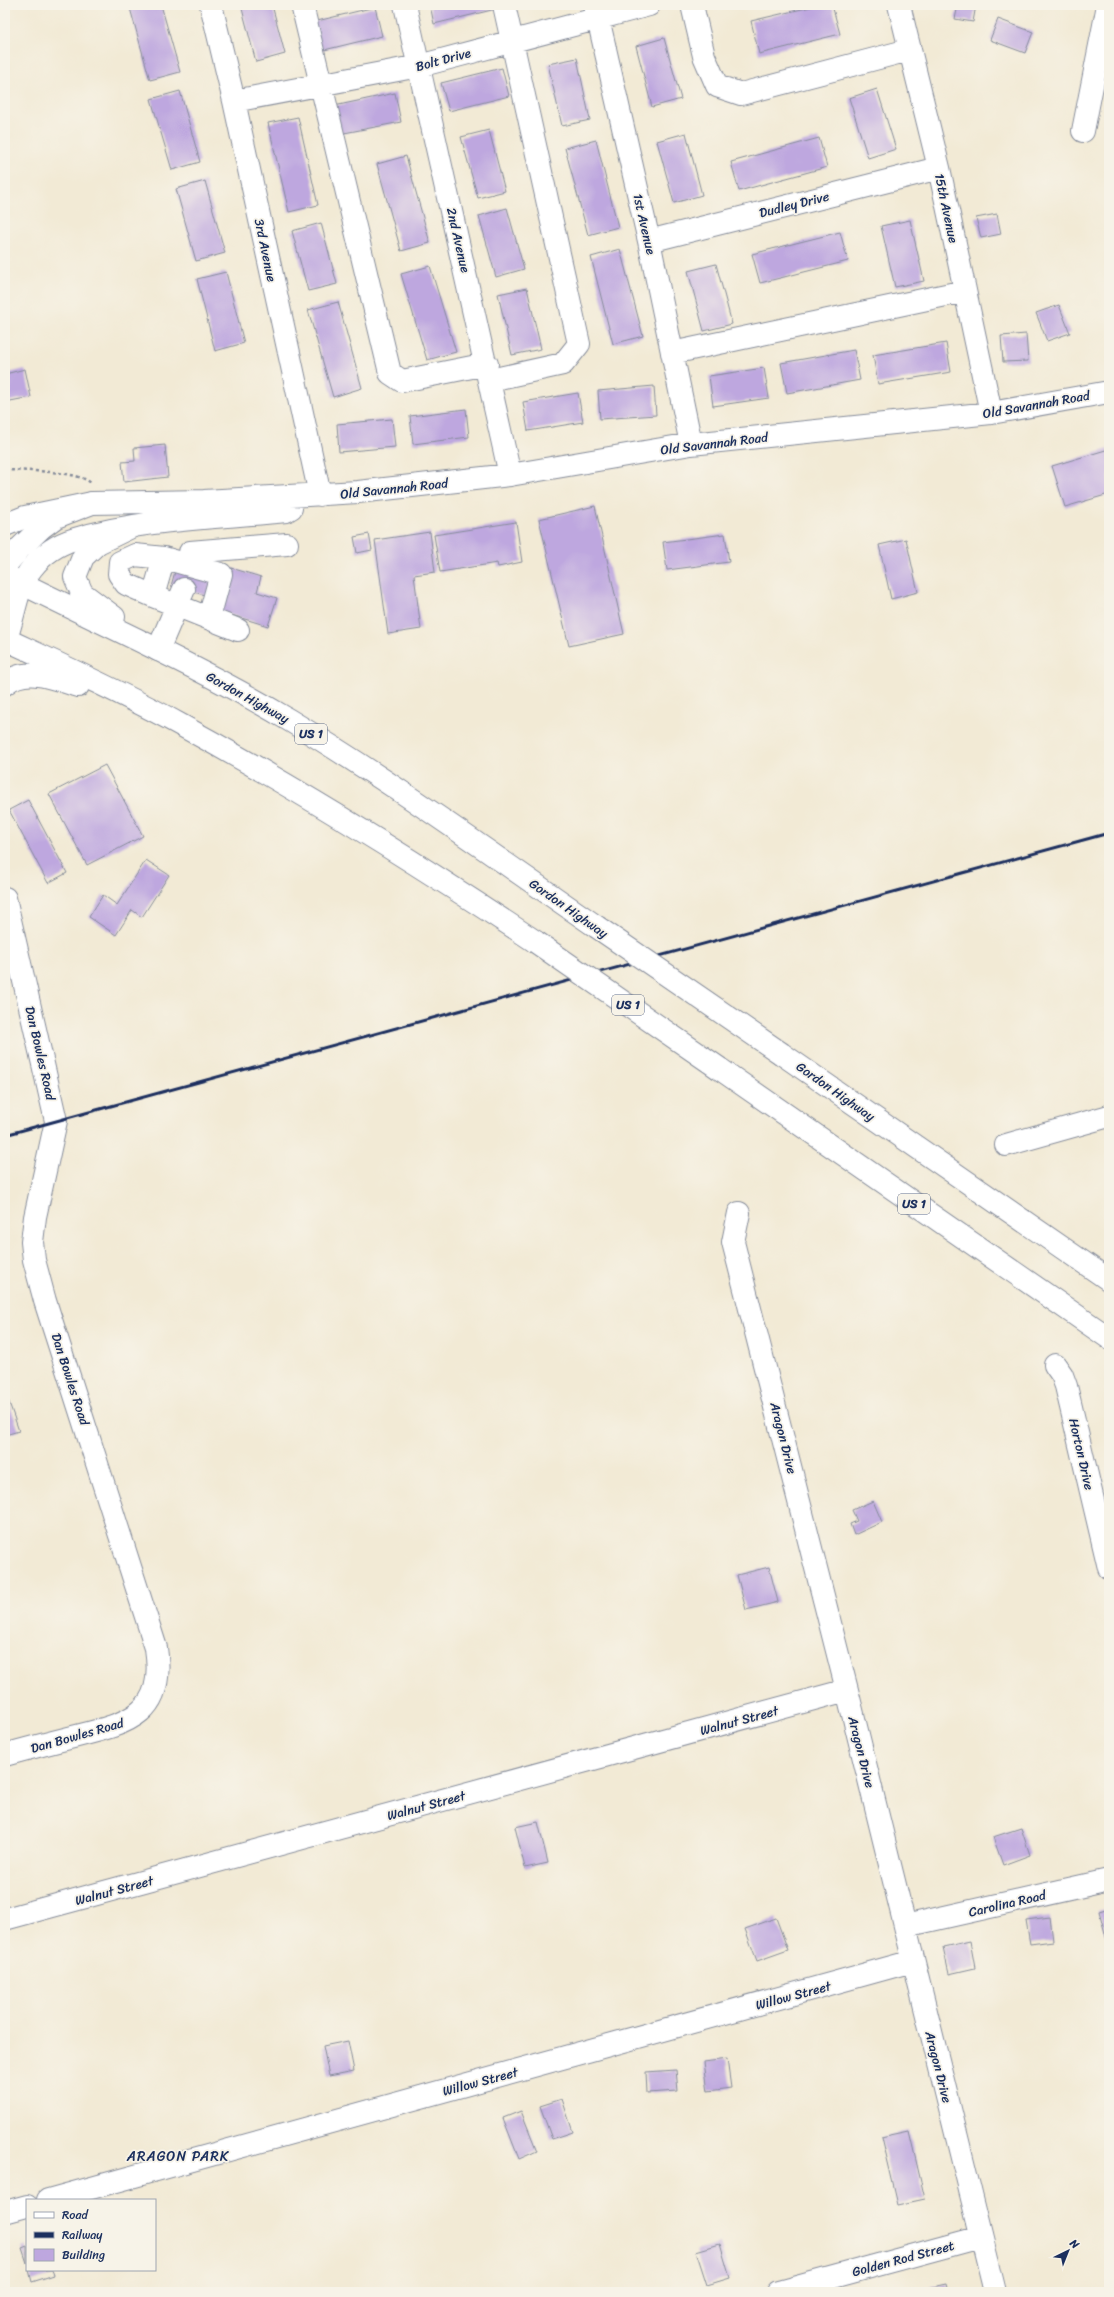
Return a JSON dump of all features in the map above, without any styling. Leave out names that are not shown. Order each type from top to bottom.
[{"type":"main road","name":"3rd Avenue","points":[[210,5],[234,101],[320,495]]},
{"type":"main road","points":[[302,5],[390,373],[402,381],[563,364],[579,344],[504,5]]},
{"type":"main road","name":"2nd Avenue","points":[[405,5],[510,475]]},
{"type":"main road","name":"Bolt Drive","points":[[234,101],[419,66],[512,41],[597,11],[649,5]]},
{"type":"main road","points":[[692,5],[704,56],[717,86],[741,94],[910,50]]},
{"type":"main road","name":"15th Avenue","points":[[898,5],[939,168],[991,413]]},
{"type":"main road","points":[[1083,131],[1108,5]]},
{"type":"main road","name":"1st Avenue","points":[[597,11],[649,241],[691,444]]},
{"type":"main road","name":"Dudley Drive","points":[[649,241],[939,168]]},
{"type":"main road","points":[[672,353],[965,291]]},
{"type":"main road","name":"Old Savannah Road","points":[[5,566],[20,548],[41,528],[56,517],[100,502],[204,501],[320,495],[510,475],[691,444],[991,413],[1109,392]]},
{"type":"main road","name":"Old Savannah Road","points":[[5,640],[14,579],[32,568],[54,548],[74,539],[131,528],[185,520],[286,511],[320,495]]},
{"type":"main road","points":[[5,525],[25,517],[100,502]]},
{"type":"main road","points":[[131,528],[98,544],[82,557],[75,577],[82,593],[158,650],[186,576],[185,520]]},
{"type":"main road","points":[[153,596],[186,576],[287,544]]},
{"type":"main road","points":[[153,596],[126,584],[119,574],[120,562],[135,555],[164,558],[186,576],[209,618],[238,630]]},
{"type":"main road","points":[[153,596],[164,558]]},
{"type":"main road","points":[[186,576],[221,574],[209,618]]},
{"type":"main road","name":"Gordon Highway","points":[[14,579],[205,673],[320,740],[452,827],[1109,1280]]},
{"type":"main road","name":"US 1","points":[[5,640],[150,710],[344,818],[536,942],[1109,1338]]},
{"type":"main road","points":[[5,684],[20,676],[50,677],[150,710]]},
{"type":"main road","name":"Dan Bowles Road","points":[[5,898],[56,1121],[35,1217],[32,1242],[34,1260],[45,1301],[156,1648],[159,1678],[143,1711],[132,1719],[110,1728],[5,1755]]},
{"type":"main road","points":[[1006,1145],[1109,1116]]},
{"type":"main road","name":"Aragon Drive","points":[[739,1213],[733,1242],[847,1690],[995,2292]]},
{"type":"main road","name":"Horton Drive","points":[[1055,1365],[1062,1375],[1066,1386],[1109,1568]]},
{"type":"main road","name":"Walnut Street","points":[[5,1919],[847,1690]]},
{"type":"main road","name":"Carolina Road","points":[[905,1926],[1109,1880]]},
{"type":"main road","name":"Willow Street","points":[[52,2199],[913,1962]]},
{"type":"main road","points":[[5,2212],[26,2206]]},
{"type":"main road","name":"Golden Rod Street","points":[[778,2292],[981,2237]]},
{"type":"path","points":[[5,470],[54,473],[87,479],[100,502]]},
{"type":"building","points":[[140,5],[161,5],[180,72],[150,80],[130,8]]},
{"type":"building","points":[[241,5],[272,5],[285,54],[256,62]]},
{"type":"building","points":[[430,5],[495,5],[496,9],[434,24]]},
{"type":"building","points":[[819,5],[832,5],[840,34],[759,54],[751,21]]},
{"type":"building","points":[[958,5],[976,5],[973,22],[955,19]]},
{"type":"building","points":[[375,7],[382,36],[320,51],[313,22]]},
{"type":"building","points":[[998,19],[1033,32],[1025,53],[990,40]]},
{"type":"building","points":[[664,38],[681,99],[652,107],[636,46]]},
{"type":"building","points":[[577,58],[590,120],[562,126],[548,64]]},
{"type":"building","points":[[502,68],[509,96],[449,111],[441,83]]},
{"type":"building","points":[[877,89],[896,149],[868,158],[849,98]]},
{"type":"building","points":[[180,91],[200,162],[172,170],[151,99]]},
{"type":"building","points":[[395,93],[401,122],[339,134],[334,106]]},
{"type":"building","points":[[298,117],[318,205],[289,212],[268,123]]},
{"type":"building","points":[[489,130],[505,191],[478,198],[461,137]]},
{"type":"building","points":[[686,133],[702,195],[674,203],[657,141]]},
{"type":"building","points":[[819,138],[827,167],[739,191],[731,162]]},
{"type":"building","points":[[596,140],[618,227],[588,235],[565,148]]},
{"type":"building","points":[[406,156],[430,243],[401,251],[377,164]]},
{"type":"building","points":[[205,181],[225,253],[196,261],[176,189]]},
{"type":"building","points":[[507,208],[524,269],[496,277],[479,216]]},
{"type":"building","points":[[997,214],[1001,234],[981,238],[976,218]]},
{"type":"building","points":[[910,220],[924,281],[895,287],[881,226]]},
{"type":"building","points":[[321,223],[337,284],[308,291],[292,231]]},
{"type":"building","points":[[840,232],[848,261],[760,283],[752,254]]},
{"type":"building","points":[[620,249],[643,336],[613,344],[591,257]]},
{"type":"building","points":[[716,264],[732,324],[704,331],[688,271]]},
{"type":"building","points":[[430,266],[456,352],[427,360],[401,274]]},
{"type":"building","points":[[226,272],[244,343],[215,351],[197,279]]},
{"type":"building","points":[[527,288],[541,349],[512,355],[498,294]]},
{"type":"building","points":[[338,302],[362,388],[333,397],[308,310]]},
{"type":"building","points":[[1059,305],[1070,333],[1047,341],[1036,313]]},
{"type":"building","points":[[1026,334],[1028,361],[1003,362],[1001,336]]},
{"type":"building","points":[[946,343],[951,372],[878,384],[873,355]]},
{"type":"building","points":[[854,350],[860,380],[787,393],[781,363]]},
{"type":"building","points":[[764,368],[769,398],[713,406],[709,376]]},
{"type":"building","points":[[25,369],[31,397],[5,402],[5,374]]},
{"type":"building","points":[[654,386],[656,415],[600,419],[598,391]]},
{"type":"building","points":[[578,393],[583,422],[528,431],[523,402]]},
{"type":"building","points":[[466,409],[469,437],[413,444],[410,416]]},
{"type":"building","points":[[392,419],[395,447],[339,452],[337,424]]},
{"type":"building","points":[[165,445],[168,477],[124,482],[122,462],[135,461],[134,448]]},
{"type":"building","points":[[1109,449],[1109,494],[1065,507],[1052,466]]},
{"type":"building","points":[[595,506],[624,634],[569,646],[539,519]]},
{"type":"building","points":[[516,522],[522,562],[498,567],[497,563],[440,572],[434,535]]},
{"type":"building","points":[[430,532],[435,572],[414,575],[421,629],[388,634],[375,540]]},
{"type":"building","points":[[369,534],[372,550],[357,553],[354,537]]},
{"type":"building","points":[[725,534],[729,562],[667,570],[663,542]]},
{"type":"building","points":[[906,539],[918,592],[891,599],[879,545]]},
{"type":"building","points":[[176,568],[217,579],[212,597],[171,586]]},
{"type":"building","points":[[231,568],[261,577],[257,592],[277,598],[268,626],[218,611]]},
{"type":"building","points":[[105,765],[143,836],[87,865],[49,794]]},
{"type":"building","points":[[28,800],[67,873],[48,883],[9,810]]},
{"type":"building","points":[[146,860],[169,875],[142,917],[132,910],[116,935],[89,917],[103,895],[117,905]]},
{"type":"building","points":[[5,1391],[19,1431],[5,1435]]},
{"type":"building","points":[[873,1501],[882,1522],[854,1535],[850,1524],[857,1521],[852,1510]]},
{"type":"building","points":[[769,1567],[778,1602],[746,1610],[737,1575]]},
{"type":"building","points":[[538,1822],[548,1863],[525,1868],[515,1827]]},
{"type":"building","points":[[1021,1828],[1030,1855],[1003,1865],[993,1837]]},
{"type":"building","points":[[1109,1908],[1109,1948],[1099,1911]]},
{"type":"building","points":[[1050,1917],[1053,1941],[1030,1944],[1026,1920]]},
{"type":"building","points":[[776,1918],[788,1950],[757,1961],[745,1929]]},
{"type":"building","points":[[970,1941],[975,1968],[949,1974],[943,1947]]},
{"type":"building","points":[[348,2041],[354,2071],[329,2076],[323,2046]]},
{"type":"building","points":[[727,2059],[731,2088],[708,2091],[704,2062]]},
{"type":"building","points":[[676,2070],[678,2091],[647,2093],[646,2072]]},
{"type":"building","points":[[562,2099],[573,2132],[552,2139],[540,2106]]},
{"type":"building","points":[[521,2111],[537,2151],[519,2159],[503,2118]]},
{"type":"building","points":[[909,2131],[925,2199],[897,2205],[881,2137]]},
{"type":"building","points":[[720,2244],[730,2278],[707,2285],[696,2251]]},
{"type":"building","points":[[26,2246],[26,2260],[22,2248]]},
{"type":"building","points":[[29,2271],[52,2271],[54,2275],[32,2282]]},
{"type":"building","points":[[948,2284],[950,2292],[915,2292],[915,2291]]},
{"type":"railway","points":[[5,1135],[1109,833]]},
{"type":"district","name":"ARAGON PARK","points":[[178,2156]]}]
